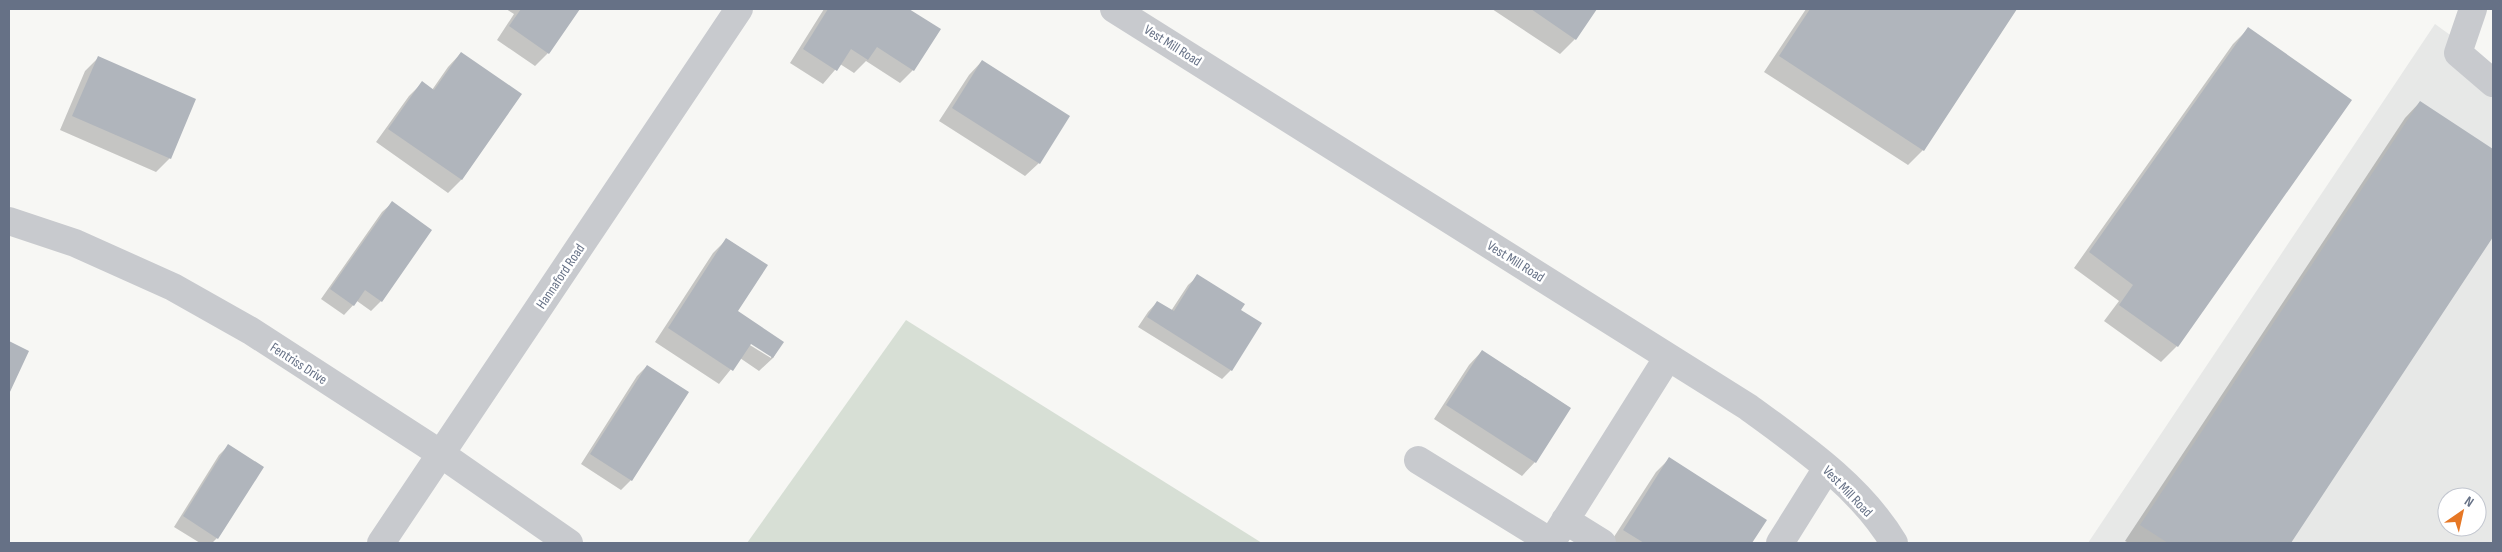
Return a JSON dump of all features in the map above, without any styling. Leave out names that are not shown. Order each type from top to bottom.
[{"type":"street","name":"Hannaford Road","points":[[381,543],[739,9]]},
{"type":"street","name":"Vest Mill Road","points":[[1114,9],[1748,407],[1826,468],[1856,496],[1894,543]]},
{"type":"street","points":[[2473,9],[2458,53],[2493,83]]},
{"type":"street","name":"Fentriss Drive","points":[[9,221],[75,244],[173,287],[251,331],[440,454],[569,543]]},
{"type":"street","points":[[1556,535],[1668,357]]},
{"type":"street","points":[[1418,460],[1556,535],[1602,543]]},
{"type":"street","points":[[1780,543],[1826,468]]},
{"type":"shaded area","points":[[2435,24],[2493,66],[2493,543],[2088,543]]},
{"type":"shaded area","points":[[906,320],[1262,543],[747,543]]},
{"type":"building","points":[[521,9],[580,9],[549,54],[509,26]]},
{"type":"building","points":[[828,9],[909,9],[941,29],[914,71],[877,47],[868,60],[851,49],[837,71],[803,49]]},
{"type":"building","points":[[1531,9],[1597,9],[1576,40]]},
{"type":"building","points":[[1810,9],[2017,9],[1924,151],[1779,56]]},
{"type":"building","points":[[2248,27],[2352,100],[2178,347],[2119,305],[2133,285],[2089,252]]},
{"type":"building","points":[[461,52],[522,94],[462,180],[388,129],[422,81],[434,90]]},
{"type":"building","points":[[98,56],[196,99],[171,159],[72,116]]},
{"type":"building","points":[[982,60],[1070,116],[1040,164],[952,108]]},
{"type":"building","points":[[2420,101],[2493,149],[2493,237],[2291,543],[2168,543],[2140,525]]},
{"type":"building","points":[[392,201],[432,230],[382,302],[365,290],[354,306],[330,289]]},
{"type":"building","points":[[726,238],[768,265],[738,311],[784,342],[773,358],[751,344],[733,371],[668,328]]},
{"type":"building","points":[[1197,274],[1245,304],[1241,310],[1262,323],[1232,371],[1147,317],[1157,301],[1174,311]]},
{"type":"building","points":[[9,341],[29,351],[9,394]]},
{"type":"building","points":[[1482,350],[1571,408],[1536,463],[1446,405]]},
{"type":"building","points":[[647,365],[689,392],[632,481],[590,454]]},
{"type":"building","points":[[228,444],[264,467],[218,539],[183,516]]},
{"type":"building","points":[[1669,457],[1767,520],[1752,543],[1644,543],[1623,530]]}]
